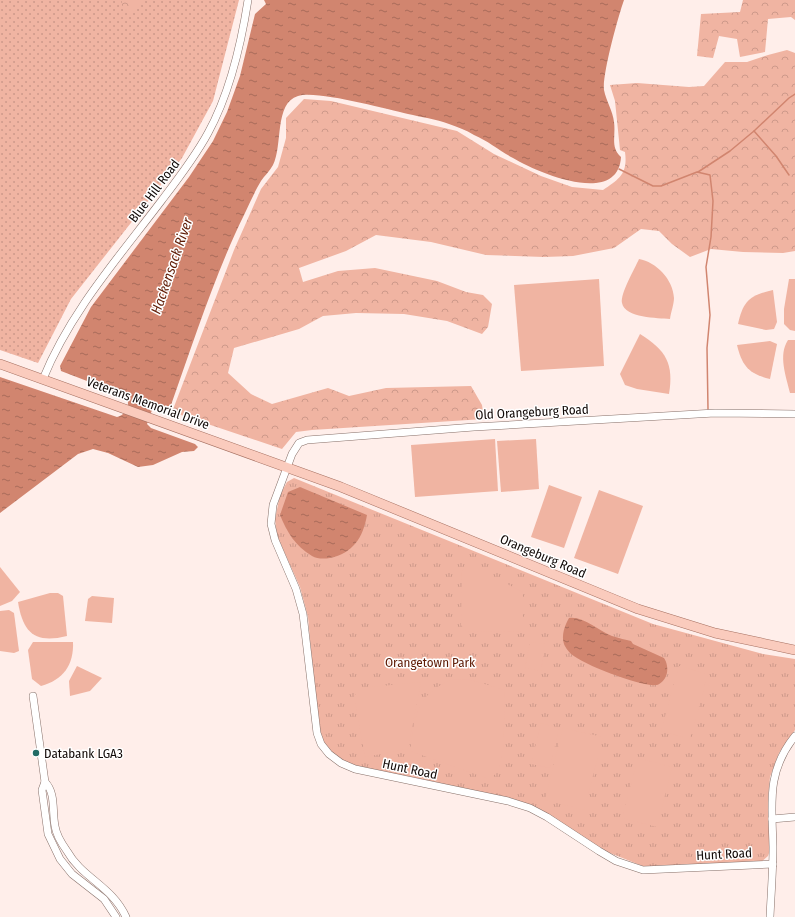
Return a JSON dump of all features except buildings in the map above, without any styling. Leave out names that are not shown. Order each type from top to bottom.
[{"type":"main road","name":"Veterans Memorial Drive","points":[[0,364],[287,467]]},
{"type":"main road","name":"Orangeburg Road","points":[[287,467],[341,487],[638,609],[715,633],[795,650]]},
{"type":"street","name":"Blue Hill Road","points":[[43,379],[76,314],[181,176],[209,132],[236,60],[248,0]]},
{"type":"street","name":"Old Orangeburg Road","points":[[287,467],[299,443],[316,438],[708,413],[795,414]]},
{"type":"street","name":"Hunt Road","points":[[287,467],[273,505],[271,524],[275,540],[290,573],[301,607],[314,720],[321,744],[329,754],[341,763],[355,769],[508,801],[530,808],[547,817],[599,852],[616,861],[643,870],[773,864]]},
{"type":"street","points":[[33,696],[45,782],[42,790],[48,834],[60,859],[72,874],[102,898],[116,917]]},
{"type":"street","points":[[770,917],[773,864],[773,780],[784,752],[795,736]]},
{"type":"street","points":[[45,782],[51,788],[55,828],[67,852],[78,867],[109,892],[126,917]]},
{"type":"street","points":[[772,819],[795,817]]},
{"type":"street","points":[[102,898],[109,892]]},
{"type":"green space","points":[[0,0],[239,0],[213,101],[182,158],[71,299],[38,363],[0,350]]},
{"type":"green space","points":[[122,0],[142,0],[141,4],[130,12],[122,8]]},
{"type":"green space","points":[[743,0],[795,0],[795,20],[791,17],[768,19],[765,52],[740,57],[737,39],[719,36],[713,58],[697,56],[701,14],[740,12]]},
{"type":"green space","points":[[787,50],[795,53],[795,251],[783,253],[743,252],[711,249],[690,257],[672,244],[659,231],[641,229],[614,248],[573,256],[544,257],[486,255],[431,242],[376,235],[346,251],[299,268],[303,282],[338,271],[375,268],[437,281],[466,292],[483,295],[492,304],[488,327],[482,334],[447,321],[404,314],[356,313],[323,316],[299,329],[234,348],[228,373],[251,394],[272,404],[328,388],[349,396],[386,388],[471,386],[482,405],[484,419],[296,432],[282,449],[172,412],[234,250],[261,189],[278,167],[286,138],[286,118],[304,99],[331,101],[457,131],[494,154],[541,176],[572,187],[603,190],[614,183],[624,171],[626,159],[625,152],[620,150],[615,101],[610,85],[637,83],[689,87],[704,86],[725,62],[747,62]]},
{"type":"green space","points":[[639,259],[652,264],[667,278],[673,291],[674,298],[670,319],[643,316],[629,312],[624,308],[622,303],[623,294]]},
{"type":"green space","points":[[599,279],[604,366],[521,371],[514,285]]},
{"type":"green space","points":[[789,279],[795,279],[795,331],[790,330],[784,324],[784,309]]},
{"type":"green space","points":[[773,290],[777,322],[774,329],[766,330],[738,324],[742,310],[749,300],[759,294]]},
{"type":"green space","points":[[640,334],[656,346],[666,359],[670,374],[669,394],[637,389],[625,385],[620,374]]},
{"type":"green space","points":[[788,340],[795,340],[795,393],[790,393],[783,359],[785,346]]},
{"type":"green space","points":[[770,341],[777,344],[770,379],[757,375],[744,364],[737,345]]},
{"type":"green space","points":[[495,439],[498,491],[415,497],[411,445]]},
{"type":"green space","points":[[536,439],[539,489],[501,492],[497,441]]},
{"type":"green space","name":"Orangetown Park","points":[[294,478],[653,624],[763,654],[795,659],[795,730],[779,753],[770,777],[768,798],[770,850],[768,856],[760,863],[645,867],[605,851],[540,810],[357,768],[333,754],[325,745],[318,731],[308,617],[300,587],[277,536],[275,519],[280,495],[287,482]]},
{"type":"green space","points":[[549,485],[582,497],[564,548],[531,537]]},
{"type":"green space","points":[[599,490],[643,506],[618,574],[574,558]]},
{"type":"green space","points":[[467,564],[523,592],[523,632],[466,631],[461,625],[462,571]]},
{"type":"green space","points":[[0,567],[20,592],[12,601],[0,606]]},
{"type":"green space","points":[[50,593],[58,593],[63,596],[67,636],[56,638],[39,637],[32,634],[23,622],[18,602]]},
{"type":"green space","points":[[92,596],[114,598],[112,623],[85,621],[88,599]]},
{"type":"green space","points":[[9,610],[14,613],[19,651],[14,653],[0,651],[0,611]]},
{"type":"green space","points":[[33,642],[73,642],[72,658],[66,670],[55,680],[41,686],[32,679],[28,650]]},
{"type":"green space","points":[[530,642],[545,644],[541,671],[525,668]]},
{"type":"green space","points":[[77,666],[102,678],[90,691],[70,696],[69,681]]},
{"type":"green space","points":[[679,666],[708,674],[690,739],[661,731]]},
{"type":"green space","points":[[452,679],[471,680],[505,690],[503,751],[498,772],[489,779],[410,751],[416,716],[424,699],[440,685]]},
{"type":"green space","points":[[421,682],[408,749],[365,757],[354,696],[361,688]]},
{"type":"green space","points":[[541,723],[559,728],[550,768],[531,764]]},
{"type":"green space","points":[[563,728],[603,737],[584,810],[545,800]]},
{"type":"green space","points":[[638,758],[672,767],[657,827],[622,818]]},
{"type":"water","name":"Hackensack River","points":[[264,0],[624,0],[611,46],[604,83],[605,94],[613,118],[614,145],[621,157],[617,172],[606,180],[592,183],[575,182],[540,171],[508,155],[465,130],[434,119],[320,96],[298,96],[290,100],[285,107],[282,116],[278,147],[273,165],[261,181],[234,236],[205,308],[171,405],[165,408],[152,410],[147,424],[151,428],[195,444],[198,447],[194,451],[182,452],[153,465],[138,467],[108,453],[93,449],[78,454],[0,513],[0,377],[117,417],[123,414],[127,409],[128,403],[126,396],[61,371],[60,366],[91,307],[189,177],[213,141],[227,112],[240,76],[255,14],[266,4]]},
{"type":"water","points":[[300,487],[367,515],[363,531],[356,543],[351,548],[338,556],[330,558],[316,558],[296,543],[280,515],[288,492]]},
{"type":"water","points":[[569,618],[586,621],[607,634],[631,641],[633,644],[664,658],[667,665],[666,677],[657,685],[639,683],[600,669],[578,659],[568,651],[563,641],[564,630]]},
{"type":"waterway","points":[[754,131],[795,94]]},
{"type":"waterway","points":[[698,172],[730,151],[754,131],[776,156],[789,175]]},
{"type":"waterway","points":[[619,169],[653,186],[661,186],[697,172],[710,175],[713,201],[711,237],[706,267],[710,315],[707,348],[708,409]]},
{"type":"place","name":"Databank LGA3","points":[[36,753]]}]
